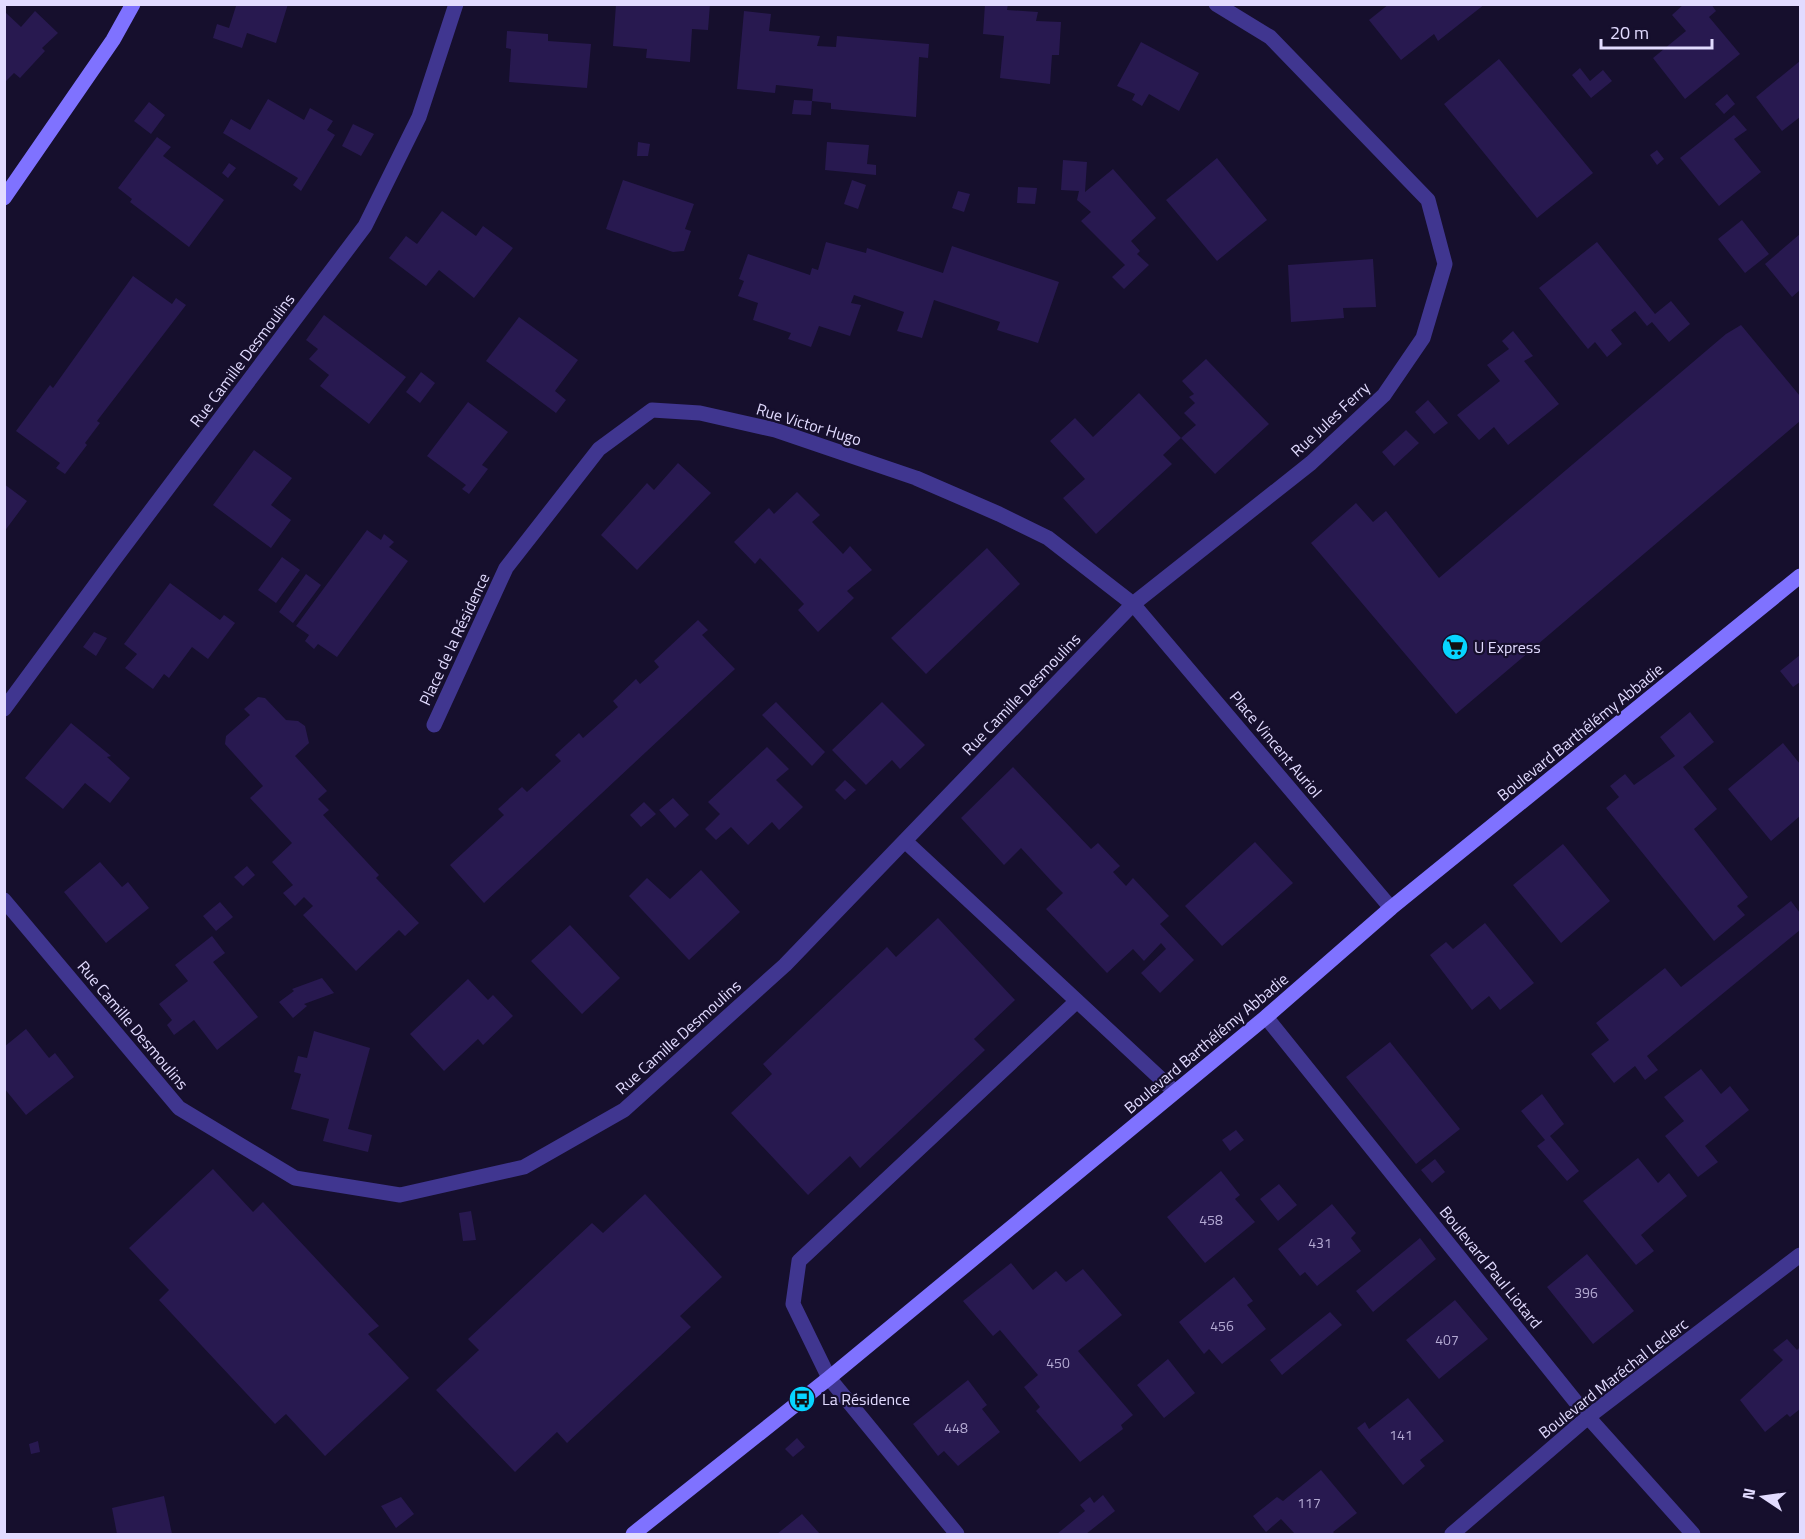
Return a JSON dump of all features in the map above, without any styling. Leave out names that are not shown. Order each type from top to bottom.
[{"type":"street","points":[[4,198],[113,40],[133,4]]},
{"type":"street","name":"Rue Camille Desmoulins","points":[[4,709],[112,561],[365,226],[419,117],[456,4]]},
{"type":"street","name":"Rue Jules Ferry","points":[[1133,604],[1311,463],[1384,395],[1423,338],[1445,264],[1428,200],[1270,37],[1216,4]]},
{"type":"street","name":"Rue Victor Hugo","points":[[506,568],[599,449],[652,410],[700,413],[775,430],[916,478],[1048,538],[1133,604]]},
{"type":"street","name":"Place de la Résidence","points":[[434,725],[506,568]]},
{"type":"street","name":"Boulevard Barthélémy Abbadie","points":[[633,1534],[829,1378],[1266,1017],[1391,908],[1800,576]]},
{"type":"street","name":"Rue Camille Desmoulins","points":[[4,900],[179,1108],[295,1178],[400,1195],[524,1167],[624,1110],[785,964],[1133,604]]},
{"type":"street","name":"Place Vincent Auriol","points":[[1133,604],[1391,908]]},
{"type":"street","points":[[905,841],[1175,1092]]},
{"type":"street","points":[[957,1534],[829,1378],[793,1304],[799,1261],[1077,1001]]},
{"type":"street","name":"Boulevard Paul Liotard","points":[[1266,1017],[1588,1417],[1693,1534]]},
{"type":"street","name":"Boulevard Maréchal Leclerc","points":[[1452,1534],[1588,1417],[1800,1255]]},
{"type":"building","points":[[241,4],[288,4],[276,43],[247,33],[242,48],[213,38],[217,24],[229,28],[236,6]]},
{"type":"building","points":[[616,4],[710,4],[708,30],[692,29],[690,62],[646,58],[647,49],[613,46]]},
{"type":"building","points":[[985,4],[1008,4],[1007,10],[1038,12],[1036,21],[1061,22],[1059,55],[1052,55],[1050,84],[1000,78],[1004,36],[983,34]]},
{"type":"building","points":[[1389,4],[1485,4],[1438,41],[1434,34],[1401,60],[1369,20]]},
{"type":"building","points":[[1684,4],[1711,4],[1716,11],[1709,17],[1740,54],[1685,99],[1653,58],[1686,31],[1672,15]]},
{"type":"building","points":[[4,11],[21,27],[35,11],[58,33],[42,48],[45,51],[20,78],[14,73],[4,83]]},
{"type":"building","points":[[744,11],[771,14],[769,31],[820,36],[817,46],[836,47],[837,36],[929,44],[928,58],[919,57],[916,117],[831,109],[831,103],[812,101],[813,89],[776,85],[775,93],[737,89]]},
{"type":"building","points":[[507,31],[548,34],[548,41],[591,44],[587,88],[509,82],[511,49],[506,48]]},
{"type":"building","points":[[1141,42],[1199,73],[1179,111],[1149,94],[1142,106],[1132,100],[1135,94],[1117,86]]},
{"type":"building","points":[[1499,59],[1593,173],[1537,218],[1444,104]]},
{"type":"building","points":[[1800,61],[1800,117],[1782,131],[1756,97]]},
{"type":"building","points":[[1580,68],[1590,81],[1603,70],[1612,81],[1591,98],[1572,75]]},
{"type":"building","points":[[1727,94],[1735,104],[1724,114],[1715,104]]},
{"type":"building","points":[[268,99],[304,120],[310,108],[333,121],[327,130],[335,135],[301,191],[293,185],[298,178],[223,133],[231,119],[250,130]]},
{"type":"building","points":[[794,100],[812,101],[811,115],[792,114]]},
{"type":"building","points":[[149,102],[165,115],[151,134],[134,121]]},
{"type":"building","points":[[1734,115],[1747,130],[1734,139],[1761,172],[1719,206],[1680,158]]},
{"type":"building","points":[[353,124],[374,134],[361,156],[342,146]]},
{"type":"building","points":[[157,137],[171,147],[163,156],[224,200],[189,247],[130,202],[132,199],[118,188]]},
{"type":"building","points":[[638,142],[650,144],[648,156],[637,156]]},
{"type":"building","points":[[827,142],[869,145],[867,164],[876,165],[876,175],[825,170]]},
{"type":"building","points":[[1657,150],[1664,159],[1657,165],[1650,155]]},
{"type":"building","points":[[1217,158],[1267,220],[1217,261],[1166,200]]},
{"type":"building","points":[[1063,160],[1087,162],[1085,192],[1113,169],[1156,218],[1131,241],[1140,251],[1137,254],[1149,265],[1124,289],[1112,277],[1125,265],[1081,221],[1091,212],[1077,200],[1079,191],[1061,190]]},
{"type":"building","points":[[229,163],[236,168],[228,178],[222,173]]},
{"type":"building","points":[[623,180],[694,204],[685,229],[691,231],[684,251],[673,252],[606,229]]},
{"type":"building","points":[[852,180],[866,185],[858,209],[844,204]]},
{"type":"building","points":[[1018,187],[1037,188],[1035,204],[1017,203]]},
{"type":"building","points":[[958,191],[970,194],[964,212],[952,208]]},
{"type":"building","points":[[442,211],[476,236],[483,226],[513,248],[474,298],[439,270],[426,286],[389,258],[406,236],[417,244]]},
{"type":"building","points":[[1742,220],[1769,254],[1745,273],[1718,239]]},
{"type":"building","points":[[1800,234],[1800,290],[1792,297],[1765,264]]},
{"type":"building","points":[[826,242],[866,253],[867,248],[943,273],[952,246],[1059,282],[1038,343],[997,330],[1000,322],[934,300],[922,338],[897,331],[904,312],[854,295],[851,303],[861,305],[850,336],[819,326],[811,347],[788,339],[791,333],[753,320],[758,303],[738,296],[744,281],[739,279],[748,254],[810,275],[812,268],[818,270]]},
{"type":"building","points":[[1597,242],[1655,314],[1671,301],[1690,324],[1669,342],[1652,322],[1647,326],[1635,311],[1611,330],[1622,344],[1607,357],[1595,342],[1588,349],[1539,288]]},
{"type":"building","points":[[1373,259],[1376,307],[1343,308],[1344,318],[1291,322],[1288,265]]},
{"type":"building","points":[[133,276],[172,304],[176,298],[186,305],[97,421],[100,423],[85,443],[87,445],[65,474],[56,468],[60,463],[16,431],[50,385],[53,388]]},
{"type":"building","points":[[324,315],[406,377],[369,424],[320,386],[329,375],[309,359],[318,349],[306,340]]},
{"type":"building","points":[[519,317],[578,360],[555,391],[566,400],[556,413],[486,361]]},
{"type":"building","points":[[1741,325],[1800,396],[1800,421],[1456,714],[1311,543],[1356,503],[1373,522],[1386,511],[1439,578],[1726,334]]},
{"type":"building","points":[[1513,331],[1533,356],[1524,361],[1559,404],[1508,445],[1494,427],[1479,440],[1457,415],[1500,381],[1487,365],[1509,349],[1502,341]]},
{"type":"building","points":[[1206,359],[1269,424],[1215,474],[1181,438],[1196,425],[1184,413],[1195,403],[1189,397],[1194,394],[1182,381]]},
{"type":"building","points":[[421,372],[435,383],[420,403],[406,392]]},
{"type":"building","points":[[1139,393],[1181,438],[1163,455],[1172,464],[1096,534],[1063,498],[1085,479],[1050,441],[1075,418],[1093,437]]},
{"type":"building","points":[[1428,400],[1448,423],[1434,434],[1415,412]]},
{"type":"building","points":[[468,402],[508,432],[482,465],[488,469],[469,494],[462,489],[466,485],[427,456]]},
{"type":"building","points":[[1406,430],[1419,443],[1394,466],[1382,452]]},
{"type":"building","points":[[254,450],[292,478],[271,505],[291,520],[271,548],[213,505]]},
{"type":"building","points":[[678,463],[711,493],[637,570],[601,535],[647,483],[654,490]]},
{"type":"building","points":[[4,484],[27,501],[4,532]]},
{"type":"building","points":[[797,492],[820,515],[812,522],[843,554],[850,546],[872,570],[847,591],[854,598],[818,632],[798,610],[804,604],[760,558],[755,564],[734,542],[769,508],[774,514]]},
{"type":"building","points":[[367,530],[381,540],[384,534],[394,542],[389,547],[408,561],[337,657],[318,644],[314,649],[305,641],[309,635],[296,626]]},
{"type":"building","points":[[987,548],[1020,584],[926,674],[891,638]]},
{"type":"building","points":[[282,557],[300,570],[276,603],[258,590]]},
{"type":"building","points":[[306,574],[321,585],[293,623],[279,612]]},
{"type":"building","points":[[170,583],[220,620],[224,615],[235,623],[208,659],[192,647],[169,678],[164,674],[153,689],[125,668],[137,654],[124,644]]},
{"type":"building","points":[[698,620],[708,630],[702,635],[735,669],[484,903],[450,865],[504,815],[498,809],[522,787],[527,792],[561,761],[555,755],[579,733],[583,738],[618,707],[613,701],[636,679],[640,684],[659,667],[654,661]]},
{"type":"building","points":[[94,632],[107,638],[96,656],[83,647]]},
{"type":"building","points":[[1800,655],[1800,682],[1793,687],[1780,671]]},
{"type":"building","points":[[258,697],[265,698],[286,720],[298,721],[305,726],[309,743],[295,756],[327,791],[318,799],[329,810],[323,815],[379,875],[376,878],[419,923],[405,936],[399,930],[356,971],[303,915],[313,906],[304,897],[295,906],[283,893],[293,885],[272,862],[292,843],[250,798],[263,786],[225,744],[226,736],[250,715],[244,709]]},
{"type":"building","points":[[776,702],[825,752],[812,766],[762,715]]},
{"type":"building","points":[[882,702],[925,745],[900,769],[892,760],[866,785],[832,750]]},
{"type":"building","points":[[1690,712],[1714,742],[1683,767],[1717,809],[1694,829],[1748,897],[1737,906],[1745,915],[1714,941],[1606,808],[1619,797],[1610,786],[1625,774],[1634,785],[1675,756],[1660,737]]},
{"type":"building","points":[[71,723],[111,756],[107,757],[130,778],[110,803],[85,783],[63,809],[25,778]]},
{"type":"building","points":[[1783,743],[1800,764],[1800,816],[1771,841],[1728,789]]},
{"type":"building","points":[[767,747],[789,769],[776,780],[803,807],[779,830],[772,822],[748,845],[731,827],[716,840],[705,829],[720,814],[708,802]]},
{"type":"building","points":[[1013,767],[1091,849],[1098,843],[1120,866],[1113,872],[1126,886],[1133,878],[1169,916],[1160,924],[1194,960],[1160,993],[1141,973],[1166,949],[1161,943],[1144,961],[1133,949],[1107,973],[1046,909],[1063,893],[1021,848],[1004,865],[961,818]]},
{"type":"building","points":[[845,780],[856,790],[845,800],[835,790]]},
{"type":"building","points":[[673,798],[689,815],[675,828],[659,810]]},
{"type":"building","points":[[644,802],[656,814],[641,827],[630,815]]},
{"type":"building","points":[[1255,842],[1293,883],[1222,946],[1185,906]]},
{"type":"building","points":[[1563,844],[1610,901],[1561,943],[1513,885]]},
{"type":"building","points":[[100,862],[122,887],[128,882],[149,908],[106,943],[64,892]]},
{"type":"building","points":[[247,866],[255,875],[243,886],[234,877]]},
{"type":"building","points":[[701,870],[740,912],[689,960],[629,896],[647,878],[670,899]]},
{"type":"building","points":[[1791,901],[1800,913],[1800,930],[1647,1056],[1658,1070],[1645,1080],[1635,1066],[1614,1083],[1591,1054],[1609,1040],[1596,1023],[1665,968],[1681,987]]},
{"type":"building","points":[[220,902],[233,917],[216,931],[203,916]]},
{"type":"building","points":[[938,918],[1015,1000],[974,1039],[985,1050],[860,1168],[850,1156],[808,1195],[731,1113],[772,1074],[763,1064],[887,947],[896,957]]},
{"type":"building","points":[[1485,923],[1534,983],[1500,1010],[1489,996],[1472,1010],[1430,955],[1446,942],[1453,949]]},
{"type":"building","points":[[570,925],[620,978],[582,1014],[531,961]]},
{"type":"building","points":[[212,936],[225,953],[213,962],[258,1017],[217,1050],[194,1020],[174,1035],[167,1025],[172,1020],[159,1004],[188,981],[175,965]]},
{"type":"building","points":[[322,978],[334,993],[304,1004],[307,1006],[293,1018],[279,1002],[294,991],[292,989]]},
{"type":"building","points":[[468,979],[488,1000],[493,995],[513,1016],[483,1045],[478,1039],[444,1071],[410,1034]]},
{"type":"building","points":[[26,1029],[49,1058],[55,1053],[74,1077],[26,1115],[4,1088],[4,1047]]},
{"type":"building","points":[[314,1031],[370,1048],[348,1129],[372,1135],[368,1152],[323,1141],[329,1119],[291,1109],[301,1074],[294,1072],[298,1056],[307,1058]]},
{"type":"building","points":[[1390,1042],[1460,1129],[1416,1164],[1346,1077]]},
{"type":"building","points":[[1701,1069],[1721,1094],[1730,1086],[1749,1110],[1705,1146],[1718,1162],[1698,1177],[1665,1136],[1684,1121],[1664,1097]]},
{"type":"building","points":[[1542,1094],[1564,1124],[1550,1136],[1579,1171],[1567,1181],[1537,1146],[1545,1140],[1521,1111]]},
{"type":"building","points":[[1236,1130],[1244,1140],[1230,1151],[1222,1140]]},
{"type":"building","points":[[1638,1158],[1658,1183],[1669,1173],[1687,1196],[1641,1235],[1654,1251],[1636,1265],[1583,1201]]},
{"type":"building","points":[[1435,1159],[1445,1172],[1432,1183],[1421,1170]]},
{"type":"building","points":[[213,1169],[253,1212],[263,1202],[379,1326],[368,1334],[409,1378],[325,1456],[286,1414],[275,1424],[159,1300],[169,1290],[129,1248]]},
{"type":"building","points":[[1221,1171],[1240,1195],[1235,1199],[1255,1222],[1205,1263],[1167,1217]]},
{"type":"building","points":[[1279,1184],[1297,1205],[1278,1221],[1260,1199]]},
{"type":"building","points":[[645,1194],[722,1277],[680,1316],[691,1327],[567,1443],[557,1432],[515,1472],[436,1390],[479,1350],[468,1339],[592,1223],[603,1233]]},
{"type":"building","points":[[1332,1204],[1356,1233],[1351,1238],[1361,1251],[1317,1286],[1305,1272],[1300,1276],[1278,1249]]},
{"type":"building","points":[[471,1211],[476,1240],[463,1241],[459,1213]]},
{"type":"building","points":[[1420,1238],[1436,1259],[1373,1312],[1356,1291]]},
{"type":"building","points":[[1587,1254],[1634,1311],[1593,1344],[1547,1287]]},
{"type":"building","points":[[1011,1263],[1033,1290],[1056,1271],[1066,1282],[1083,1269],[1122,1315],[1078,1351],[1133,1415],[1121,1425],[1123,1429],[1080,1462],[1036,1411],[1040,1407],[1024,1387],[1038,1375],[1000,1330],[993,1336],[963,1301]]},
{"type":"building","points":[[1234,1277],[1253,1301],[1247,1305],[1266,1329],[1222,1364],[1209,1349],[1204,1354],[1179,1322]]},
{"type":"building","points":[[1455,1300],[1488,1339],[1439,1379],[1406,1340]]},
{"type":"building","points":[[1330,1312],[1342,1325],[1282,1375],[1270,1360]]},
{"type":"building","points":[[1787,1339],[1797,1350],[1800,1347],[1800,1409],[1790,1417],[1787,1414],[1765,1432],[1740,1400],[1783,1360],[1773,1350]]},
{"type":"building","points":[[1168,1359],[1195,1393],[1164,1418],[1137,1385]]},
{"type":"building","points":[[968,1380],[987,1405],[982,1409],[1000,1432],[958,1466],[944,1451],[938,1456],[913,1424]]},
{"type":"building","points":[[1408,1398],[1444,1441],[1420,1460],[1425,1466],[1403,1485],[1357,1428],[1365,1422],[1369,1429]]},
{"type":"building","points":[[797,1438],[805,1447],[793,1457],[785,1449]]},
{"type":"building","points":[[38,1441],[40,1452],[31,1454],[29,1444]]},
{"type":"building","points":[[1321,1470],[1357,1513],[1333,1532],[1335,1534],[1295,1534],[1281,1519],[1266,1532],[1253,1516],[1277,1497],[1283,1501]]},
{"type":"building","points":[[1103,1495],[1115,1511],[1086,1534],[1057,1534],[1085,1511],[1080,1505],[1090,1497],[1094,1503]]},
{"type":"building","points":[[164,1496],[172,1534],[117,1534],[112,1508]]},
{"type":"building","points":[[401,1497],[414,1514],[396,1528],[381,1506]]},
{"type":"building","points":[[802,1514],[820,1534],[777,1534]]},
{"type":"place","name":"U Express","points":[[1455,647]]},
{"type":"place","name":"La Résidence","points":[[802,1399]]}]
